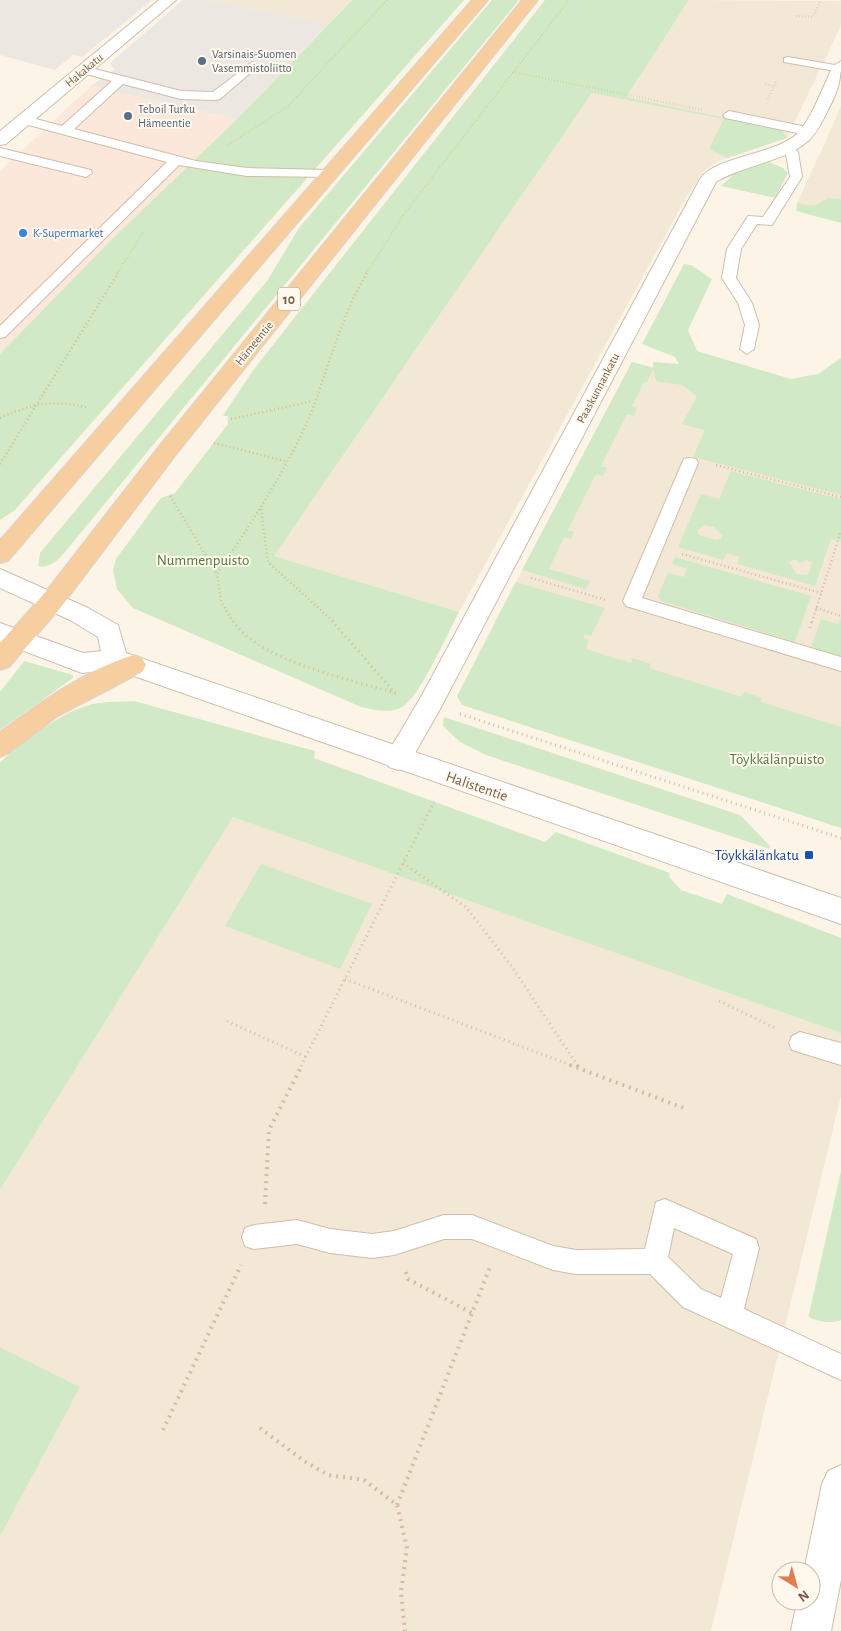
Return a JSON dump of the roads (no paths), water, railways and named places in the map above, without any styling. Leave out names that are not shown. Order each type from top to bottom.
[{"type":"highway","points":[[0,555],[480,0]]},
{"type":"highway","name":"Hämeentie","points":[[9,636],[52,601],[167,451],[530,0]]},
{"type":"highway","name":"10","points":[[0,660],[9,636]]},
{"type":"highway","points":[[0,746],[49,709],[86,688],[124,662]]},
{"type":"street","name":"Hakakatu","points":[[0,140],[168,0]]},
{"type":"street","name":"Paaskunnankatu","points":[[398,759],[434,698],[708,179],[732,165],[785,147],[804,136],[840,67]]},
{"type":"street","points":[[0,578],[52,601],[109,632],[124,662]]},
{"type":"street","name":"Halistentie","points":[[9,636],[82,664],[124,662],[398,759],[841,910]]},
{"type":"street","points":[[812,1631],[841,1484]]},
{"type":"lane","points":[[788,60],[840,67]]},
{"type":"lane","points":[[83,70],[180,96],[216,96],[252,66]]},
{"type":"lane","points":[[64,131],[121,80]]},
{"type":"lane","points":[[729,115],[807,131]]},
{"type":"lane","points":[[25,120],[175,161],[247,172],[329,174]]},
{"type":"lane","points":[[747,349],[752,325],[744,303],[729,278],[734,250],[753,219],[767,222],[796,177],[792,152],[785,147]]},
{"type":"lane","points":[[0,152],[86,173]]},
{"type":"lane","points":[[0,334],[175,161]]},
{"type":"lane","points":[[690,463],[632,601],[841,664]]},
{"type":"lane","points":[[800,1043],[841,1054]]},
{"type":"lane","points":[[655,1261],[665,1211],[746,1248],[729,1316]]},
{"type":"lane","points":[[254,1237],[297,1232],[330,1241],[372,1246],[394,1244],[444,1227],[472,1227],[553,1258],[568,1261],[655,1261],[692,1298],[841,1368]]},
{"type":"place","name":"Varsinais-Suomen Vasemmistoliitto","points":[[202,61]]},
{"type":"place","name":"Teboil Turku Hämeentie","points":[[128,116]]},
{"type":"place","name":"K-Supermarket","points":[[23,233]]},
{"type":"place","name":"Töykkälänkatu","points":[[809,855]]},
{"type":"park label","name":"Nummenpuisto","points":[[203,560]]},
{"type":"park label","name":"Töykkälänpuisto","points":[[777,759]]}]
